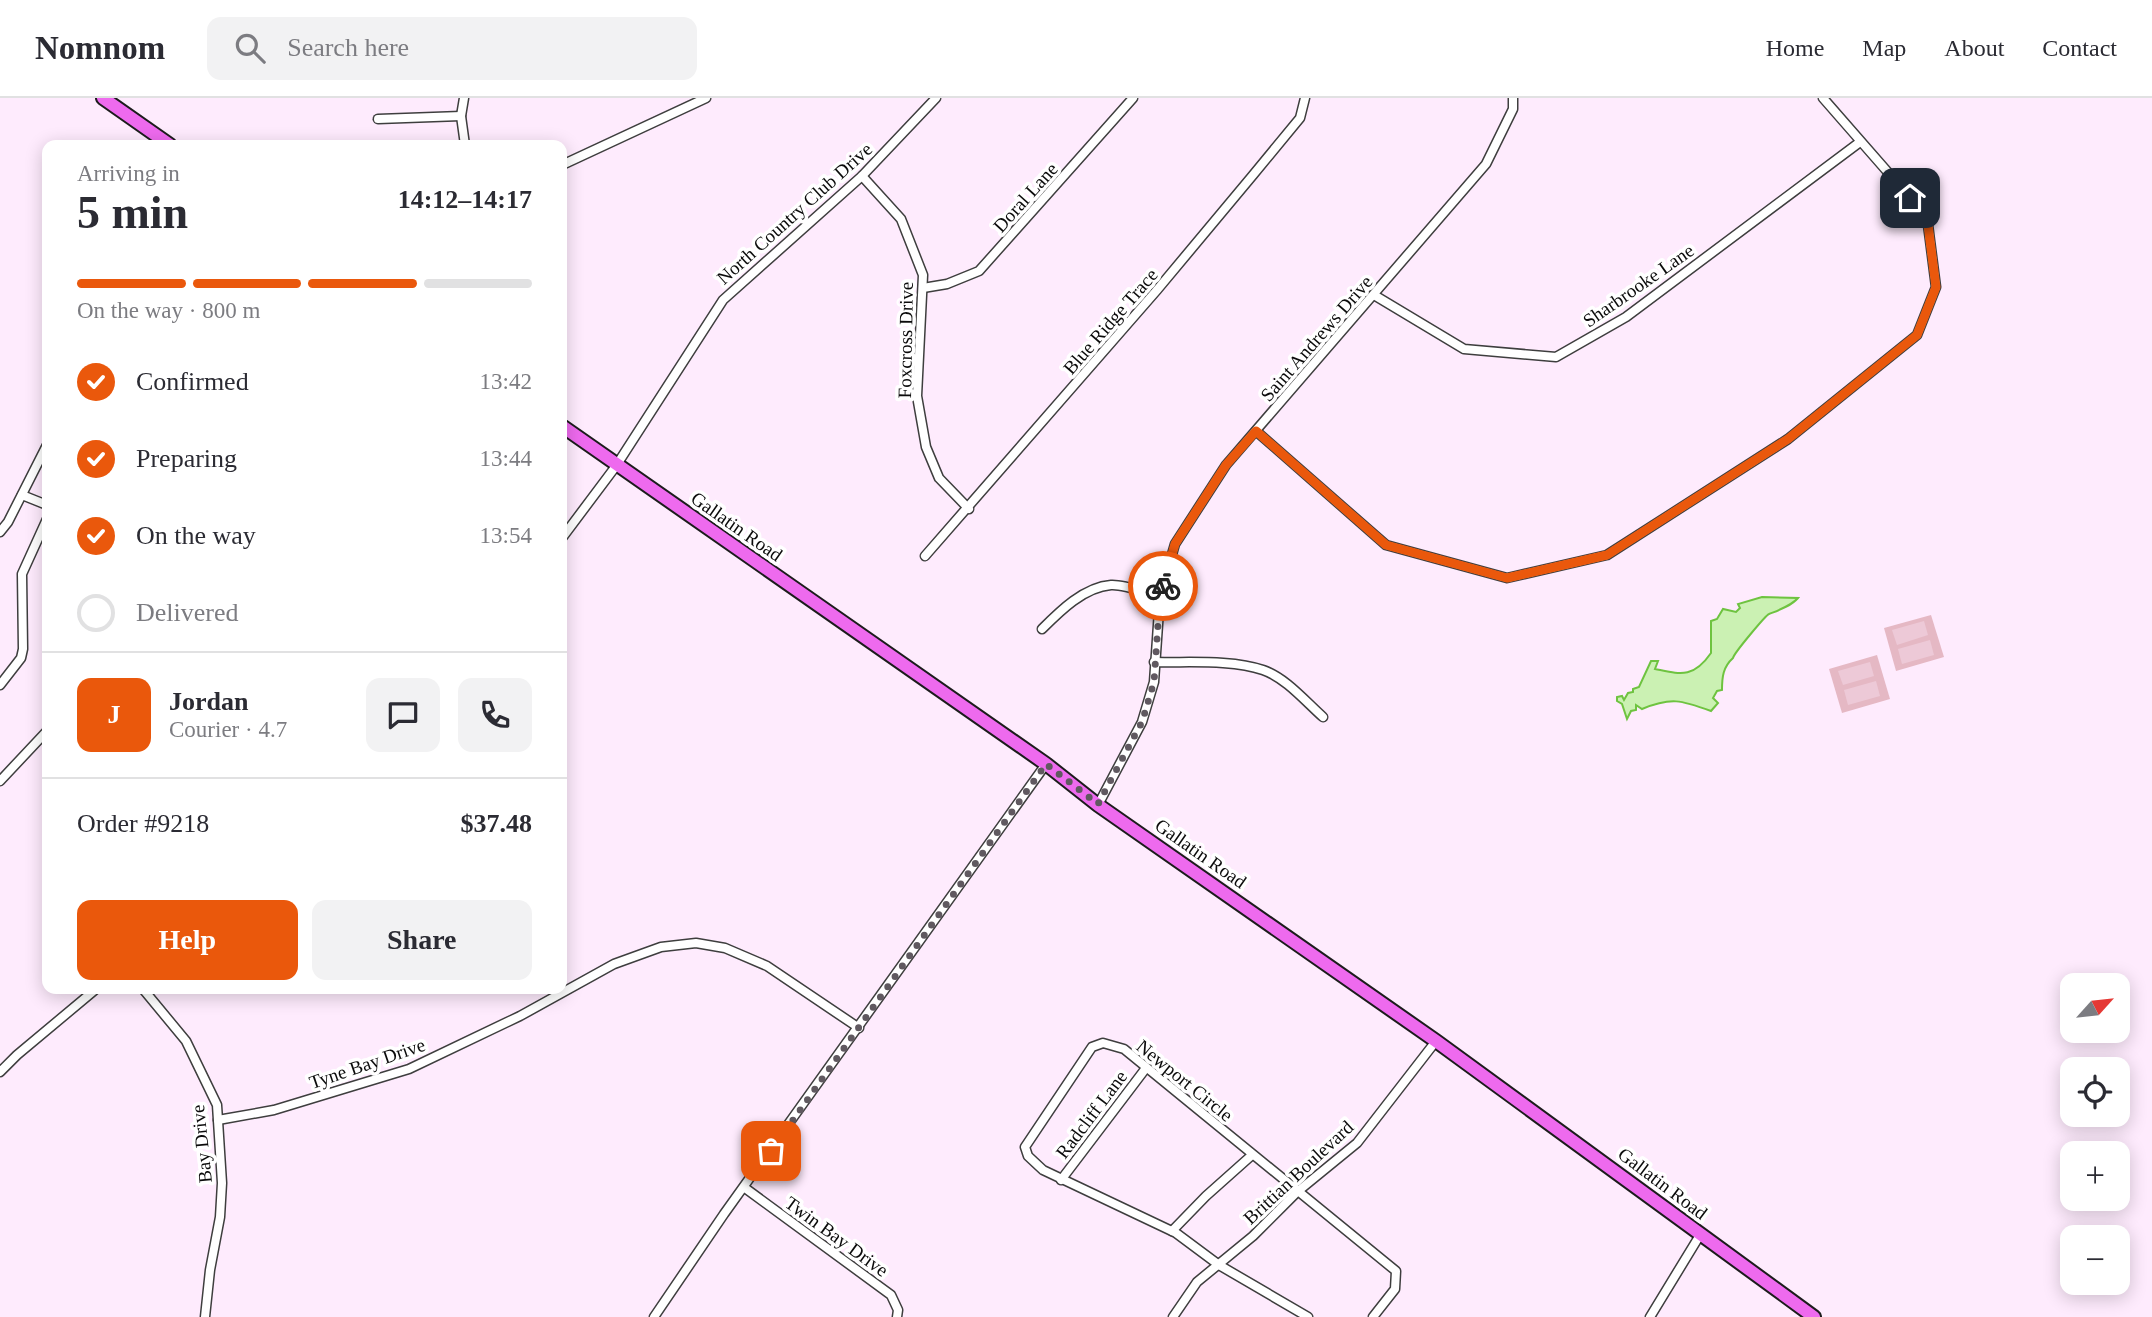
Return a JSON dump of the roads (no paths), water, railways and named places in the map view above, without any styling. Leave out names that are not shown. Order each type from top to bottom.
[{"type":"main road","points":[[103,98],[163,140]]},
{"type":"main road","name":"Gallatin Road","points":[[567,430],[1046,764],[1098,804],[1436,1041],[1814,1317]]},
{"type":"street","points":[[464,98],[461,116],[464,140]]},
{"type":"street","points":[[567,163],[706,98]]},
{"type":"street","name":"North Country Club Drive","points":[[567,531],[616,466],[723,300],[862,176],[936,98]]},
{"type":"street","name":"Doral Lane","points":[[923,288],[947,284],[979,271],[1133,98]]},
{"type":"street","name":"Blue Ridge Trace","points":[[925,556],[969,509],[1157,290],[1300,118],[1306,98]]},
{"type":"street","name":"Saint Andrews Drive","points":[[1098,804],[1142,722],[1154,682],[1160,596],[1175,544],[1226,465],[1486,164],[1513,109],[1513,98]]},
{"type":"street","points":[[1256,431],[1386,545],[1507,578],[1607,555],[1788,439],[1917,335],[1936,287],[1927,217],[1824,98]]},
{"type":"street","points":[[378,119],[461,116]]},
{"type":"street","name":"Sharbrooke Lane","points":[[1374,295],[1464,348],[1556,357],[1626,317],[1860,142]]},
{"type":"street","name":"Foxcross Drive","points":[[862,176],[901,219],[923,275],[917,396],[926,447],[939,478],[969,509]]},
{"type":"street","points":[[0,532],[8,522],[42,455]]},
{"type":"street","points":[[22,495],[42,503]]},
{"type":"street","points":[[0,685],[21,658],[22,574],[42,530]]},
{"type":"street","points":[[1042,629],[1062,609],[1089,592],[1112,585],[1160,596]]},
{"type":"street","points":[[1154,662],[1241,665],[1264,670],[1284,682],[1324,716]]},
{"type":"street","points":[[0,781],[42,736]]},
{"type":"street","points":[[654,1317],[724,1214],[1046,764]]},
{"type":"street","name":"Tyne Bay Drive","points":[[567,990],[614,964],[661,947],[696,943],[725,948],[767,966],[859,1028]]},
{"type":"street","points":[[0,1072],[90,994]]},
{"type":"street","name":"Bay Drive","points":[[146,994],[186,1041],[217,1105],[222,1183],[220,1217],[205,1317]]},
{"type":"street","name":"Tyne Bay Drive","points":[[218,1120],[274,1110],[409,1069],[560,994]]},
{"type":"street","name":"Brittian Boulevard","points":[[1173,1317],[1197,1282],[1253,1236],[1297,1192],[1357,1143],[1436,1041]]},
{"type":"street","name":"Newport Circle","points":[[1308,1317],[1219,1265],[1172,1231],[1061,1180],[1035,1164],[1024,1146],[1092,1046],[1103,1043],[1124,1049],[1396,1271],[1395,1289],[1373,1317]]},
{"type":"street","name":"Radcliff Lane","points":[[1061,1180],[1146,1068]]},
{"type":"street","points":[[1172,1231],[1252,1155]]},
{"type":"street","name":"Twin Bay Drive","points":[[745,1188],[891,1295],[898,1310],[897,1317]]},
{"type":"street","points":[[1650,1317],[1700,1236]]}]
